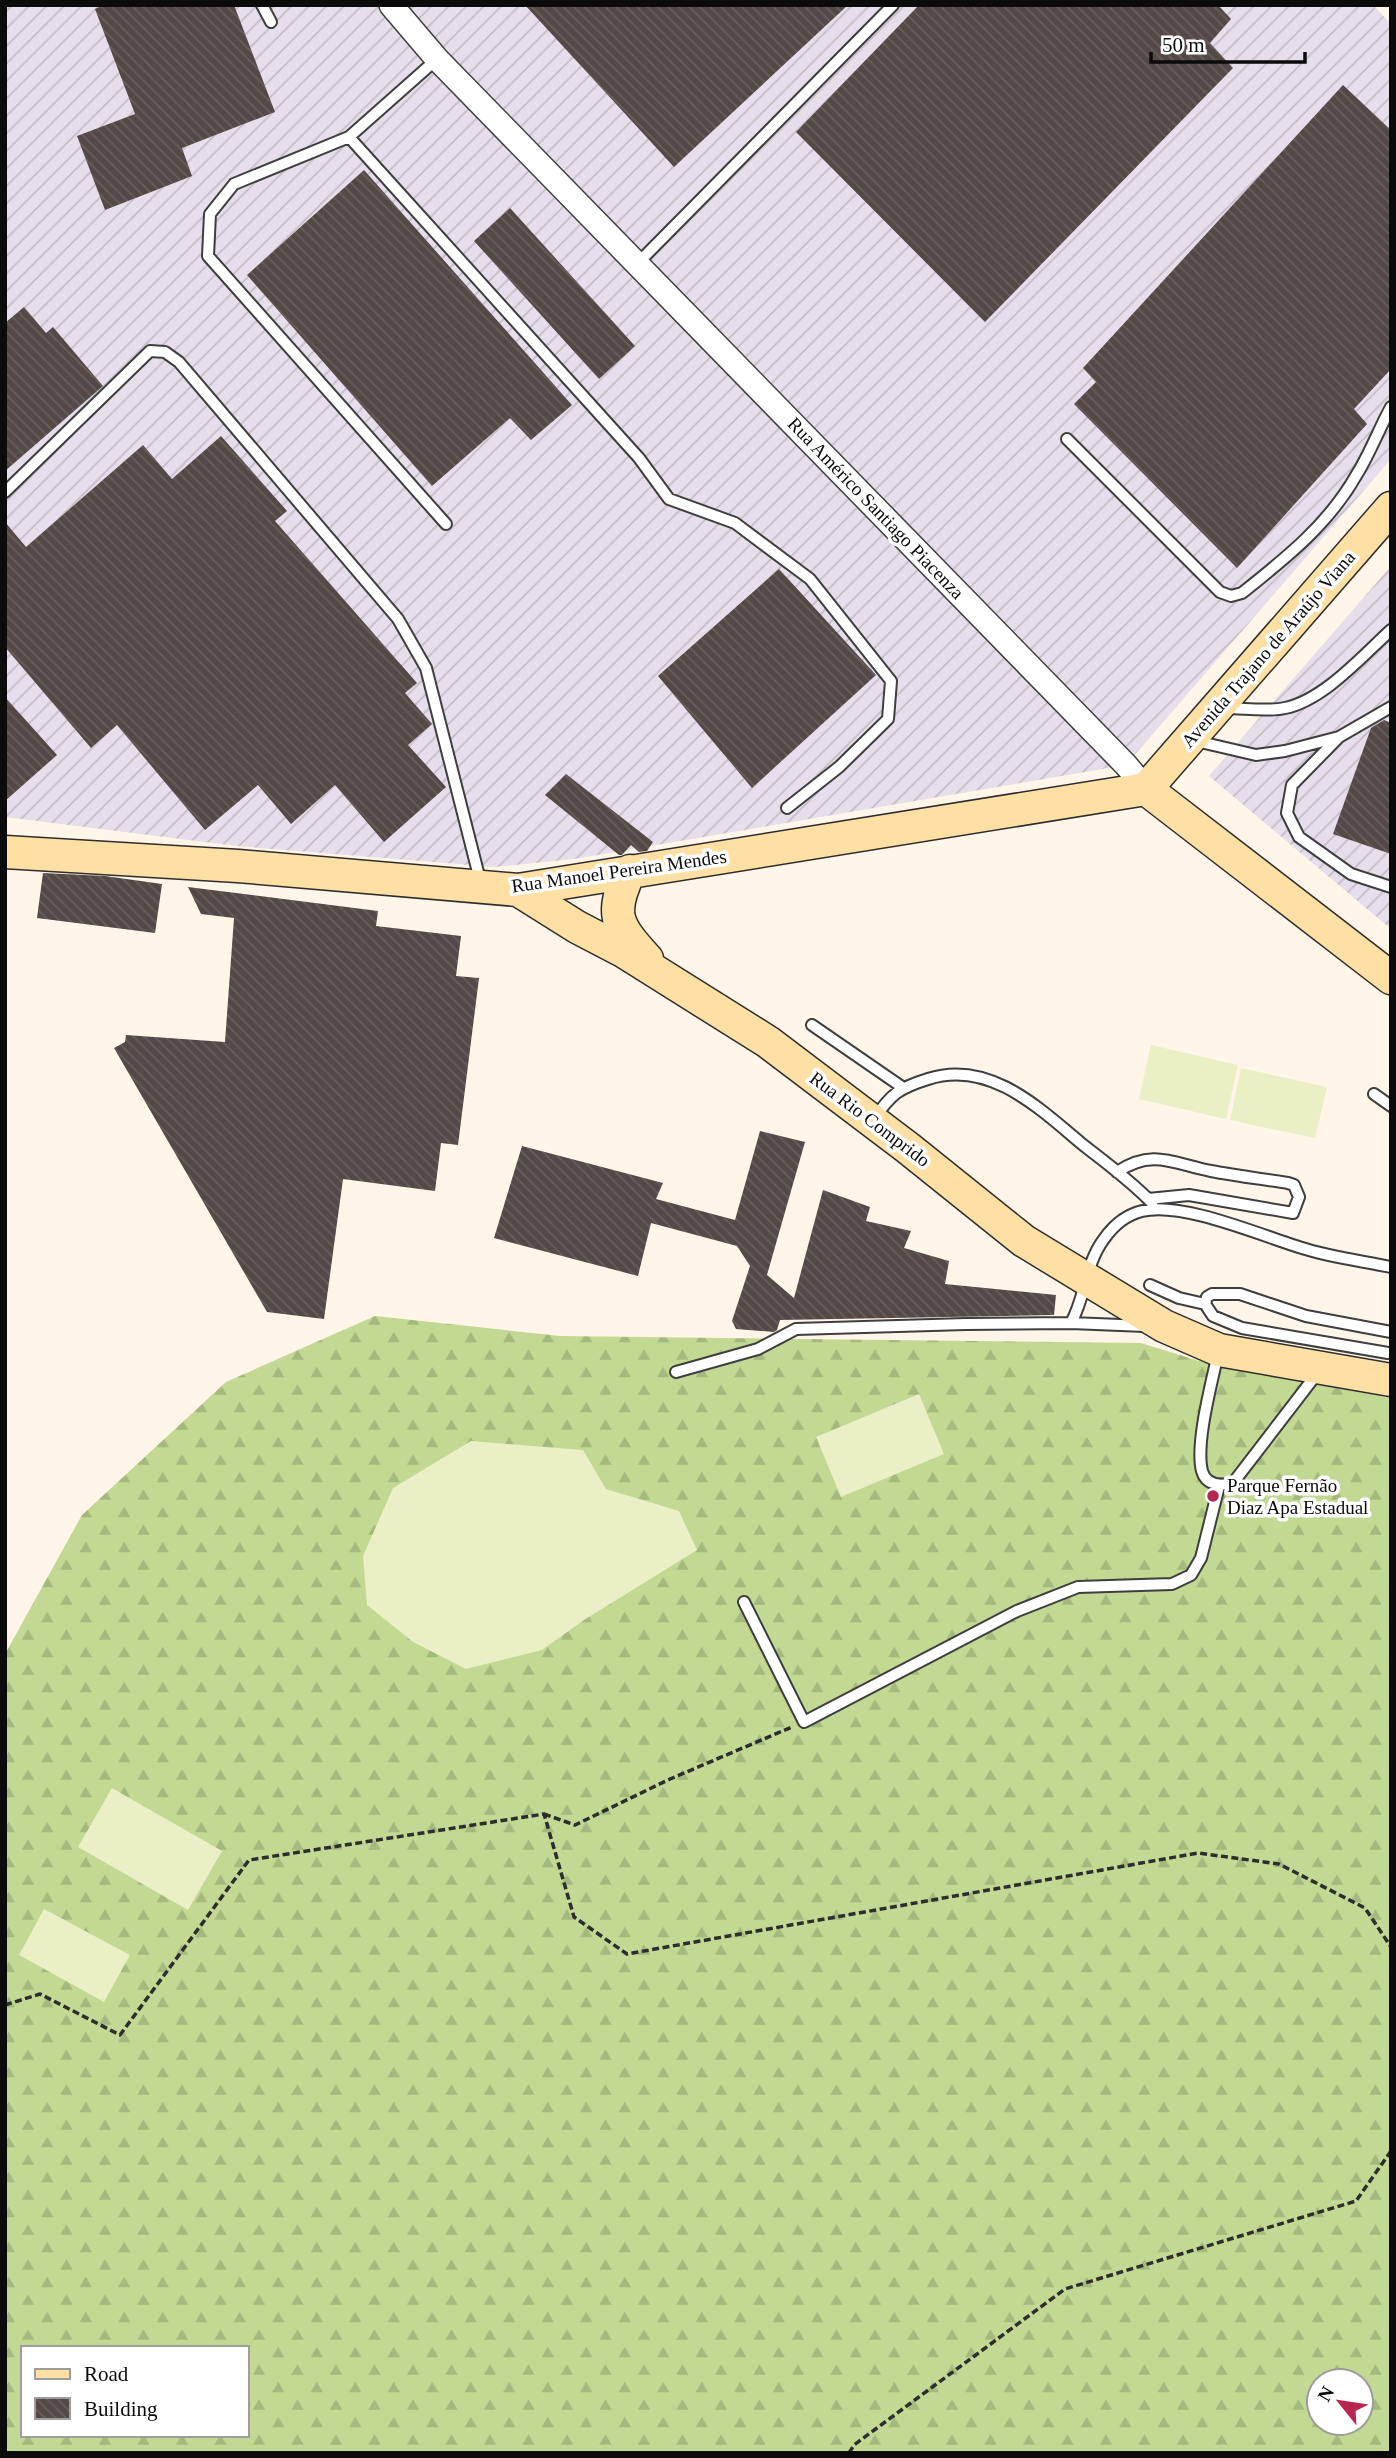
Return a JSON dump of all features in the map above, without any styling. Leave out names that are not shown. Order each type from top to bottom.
[{"type":"street","name":"Rua Américo Santiago Piacenza","points":[[391,5],[437,59],[1126,765],[1146,789],[1391,978]]},
{"type":"street","name":"Avenida Trajano de Araújo Viana","points":[[1146,789],[1391,508]]},
{"type":"street","name":"Rua Manoel Pereira Mendes","points":[[5,852],[237,866],[518,890],[1146,789]]},
{"type":"street","points":[[631,871],[619,893],[617,905],[620,925],[661,975]]},
{"type":"street","name":"Rua Rio Comprido","points":[[518,890],[576,927],[623,951],[768,1042],[1024,1241],[1164,1326],[1219,1350],[1322,1367],[1388,1365]]},
{"type":"lane","points":[[262,5],[271,22]]},
{"type":"lane","points":[[637,264],[893,5]]},
{"type":"lane","points":[[437,59],[349,137],[234,184],[209,214],[208,256],[446,524]]},
{"type":"lane","points":[[349,137],[639,458],[669,499],[736,523],[810,579],[891,681],[888,719],[839,767],[787,808]]},
{"type":"lane","points":[[5,492],[150,351],[165,352],[179,362],[398,619],[426,668],[482,887]]},
{"type":"lane","points":[[1067,439],[1220,593],[1231,597],[1242,593],[1298,547],[1327,518],[1358,474],[1391,407]]},
{"type":"lane","points":[[1216,708],[1283,708],[1303,703],[1321,692],[1391,630]]},
{"type":"lane","points":[[1190,739],[1256,755],[1285,751],[1339,737],[1391,707]]},
{"type":"lane","points":[[1339,737],[1293,785],[1287,813],[1299,837],[1351,874],[1391,887]]},
{"type":"lane","points":[[812,1025],[902,1087]]},
{"type":"lane","points":[[872,1121],[888,1098],[902,1087],[940,1075],[969,1074],[993,1081],[1028,1100],[1159,1210]]},
{"type":"lane","points":[[1374,1094],[1391,1106]]},
{"type":"lane","points":[[1117,1172],[1142,1159],[1162,1159],[1187,1163],[1209,1171],[1288,1182],[1294,1185],[1299,1197],[1293,1213],[1189,1195],[1149,1199]]},
{"type":"lane","points":[[1071,1322],[1084,1290],[1084,1278],[1103,1239],[1122,1219],[1143,1211],[1196,1214],[1305,1249],[1391,1267]]},
{"type":"lane","points":[[1150,1285],[1179,1298],[1205,1304],[1213,1316],[1242,1328],[1388,1365]]},
{"type":"lane","points":[[1205,1304],[1207,1297],[1212,1294],[1240,1294],[1306,1316],[1391,1332]]},
{"type":"lane","points":[[676,1372],[758,1349],[796,1329],[1071,1322],[1164,1326]]},
{"type":"lane","points":[[1219,1350],[1202,1432],[1202,1472],[1209,1481],[1219,1486],[1233,1483],[1322,1367]]},
{"type":"lane","points":[[744,1602],[804,1722],[1017,1611],[1078,1587],[1172,1584],[1191,1575],[1200,1558],[1219,1486]]},
{"type":"path","points":[[5,2005],[40,1994],[120,2035],[249,1860],[544,1814],[575,1825],[670,1779],[804,1722]]},
{"type":"path","points":[[544,1814],[574,1917],[626,1954],[1198,1853],[1279,1864],[1365,1908],[1391,1947]]},
{"type":"path","points":[[849,2453],[854,2445],[1065,2289],[1356,2201],[1391,2151]]},
{"type":"shaded area","points":[[5,5],[1373,5],[1391,24],[1391,459],[1126,765],[574,859],[495,867],[237,846],[5,817]]},
{"type":"shaded area","points":[[1391,566],[1391,929],[1209,776]]},
{"type":"green space","points":[[1151,1045],[1238,1065],[1226,1119],[1139,1099]]},
{"type":"green space","points":[[1241,1068],[1327,1087],[1315,1138],[1230,1120]]},
{"type":"green space","points":[[375,1316],[560,1336],[1141,1343],[1212,1365],[1391,1398],[1391,2453],[5,2453],[5,1654],[82,1515],[226,1382]]},
{"type":"green space","points":[[919,1394],[944,1454],[841,1497],[816,1437]]},
{"type":"green space","points":[[471,1441],[583,1450],[606,1489],[679,1511],[697,1550],[584,1620],[542,1650],[466,1669],[413,1642],[367,1605],[363,1556],[393,1488]]},
{"type":"green space","points":[[112,1788],[222,1851],[188,1910],[78,1847]]},
{"type":"green space","points":[[44,1909],[130,1955],[104,2002],[19,1955]]},
{"type":"building","points":[[104,5],[234,5],[275,112],[182,148],[192,176],[105,210],[77,136],[135,114],[95,9]]},
{"type":"building","points":[[525,5],[848,5],[674,167]]},
{"type":"building","points":[[919,5],[1218,5],[1231,19],[1210,43],[1233,68],[985,322],[796,132]]},
{"type":"building","points":[[1343,85],[1391,130],[1391,369],[1354,409],[1367,424],[1237,568],[1074,404],[1096,382],[1083,368]]},
{"type":"building","points":[[364,170],[572,405],[531,440],[510,418],[432,486],[247,275]]},
{"type":"building","points":[[510,208],[635,346],[599,379],[474,241]]},
{"type":"building","points":[[24,307],[46,333],[53,327],[103,386],[5,471],[5,323]]},
{"type":"building","points":[[221,436],[287,511],[275,521],[417,683],[405,693],[432,724],[408,745],[446,787],[384,842],[335,785],[291,824],[258,785],[205,830],[117,725],[91,748],[5,647],[5,522],[26,547],[143,445],[172,479]]},
{"type":"building","points":[[779,569],[876,675],[752,788],[658,676]]},
{"type":"building","points":[[5,697],[57,755],[5,801]]},
{"type":"building","points":[[1384,720],[1391,723],[1391,854],[1333,834],[1371,728]]},
{"type":"building","points":[[566,774],[653,842],[647,851],[639,852],[631,845],[619,855],[545,795]]},
{"type":"building","points":[[43,873],[105,876],[162,884],[155,933],[37,918]]},
{"type":"building","points":[[188,887],[378,911],[376,926],[461,936],[456,976],[479,978],[458,1145],[441,1143],[435,1191],[343,1179],[324,1319],[267,1312],[114,1048],[125,1042],[126,1035],[225,1042],[234,918],[201,914]]},
{"type":"building","points":[[760,1131],[805,1142],[767,1275],[794,1298],[823,1190],[870,1207],[866,1221],[911,1231],[904,1248],[949,1261],[945,1284],[1056,1295],[1054,1315],[780,1320],[774,1332],[736,1329],[732,1321],[750,1266],[737,1246],[651,1223],[638,1276],[494,1238],[522,1146],[663,1183],[656,1199],[735,1220]]},
{"type":"place","name":"Parque Fernão Diaz Apa Estadual","points":[[1213,1496]]}]
